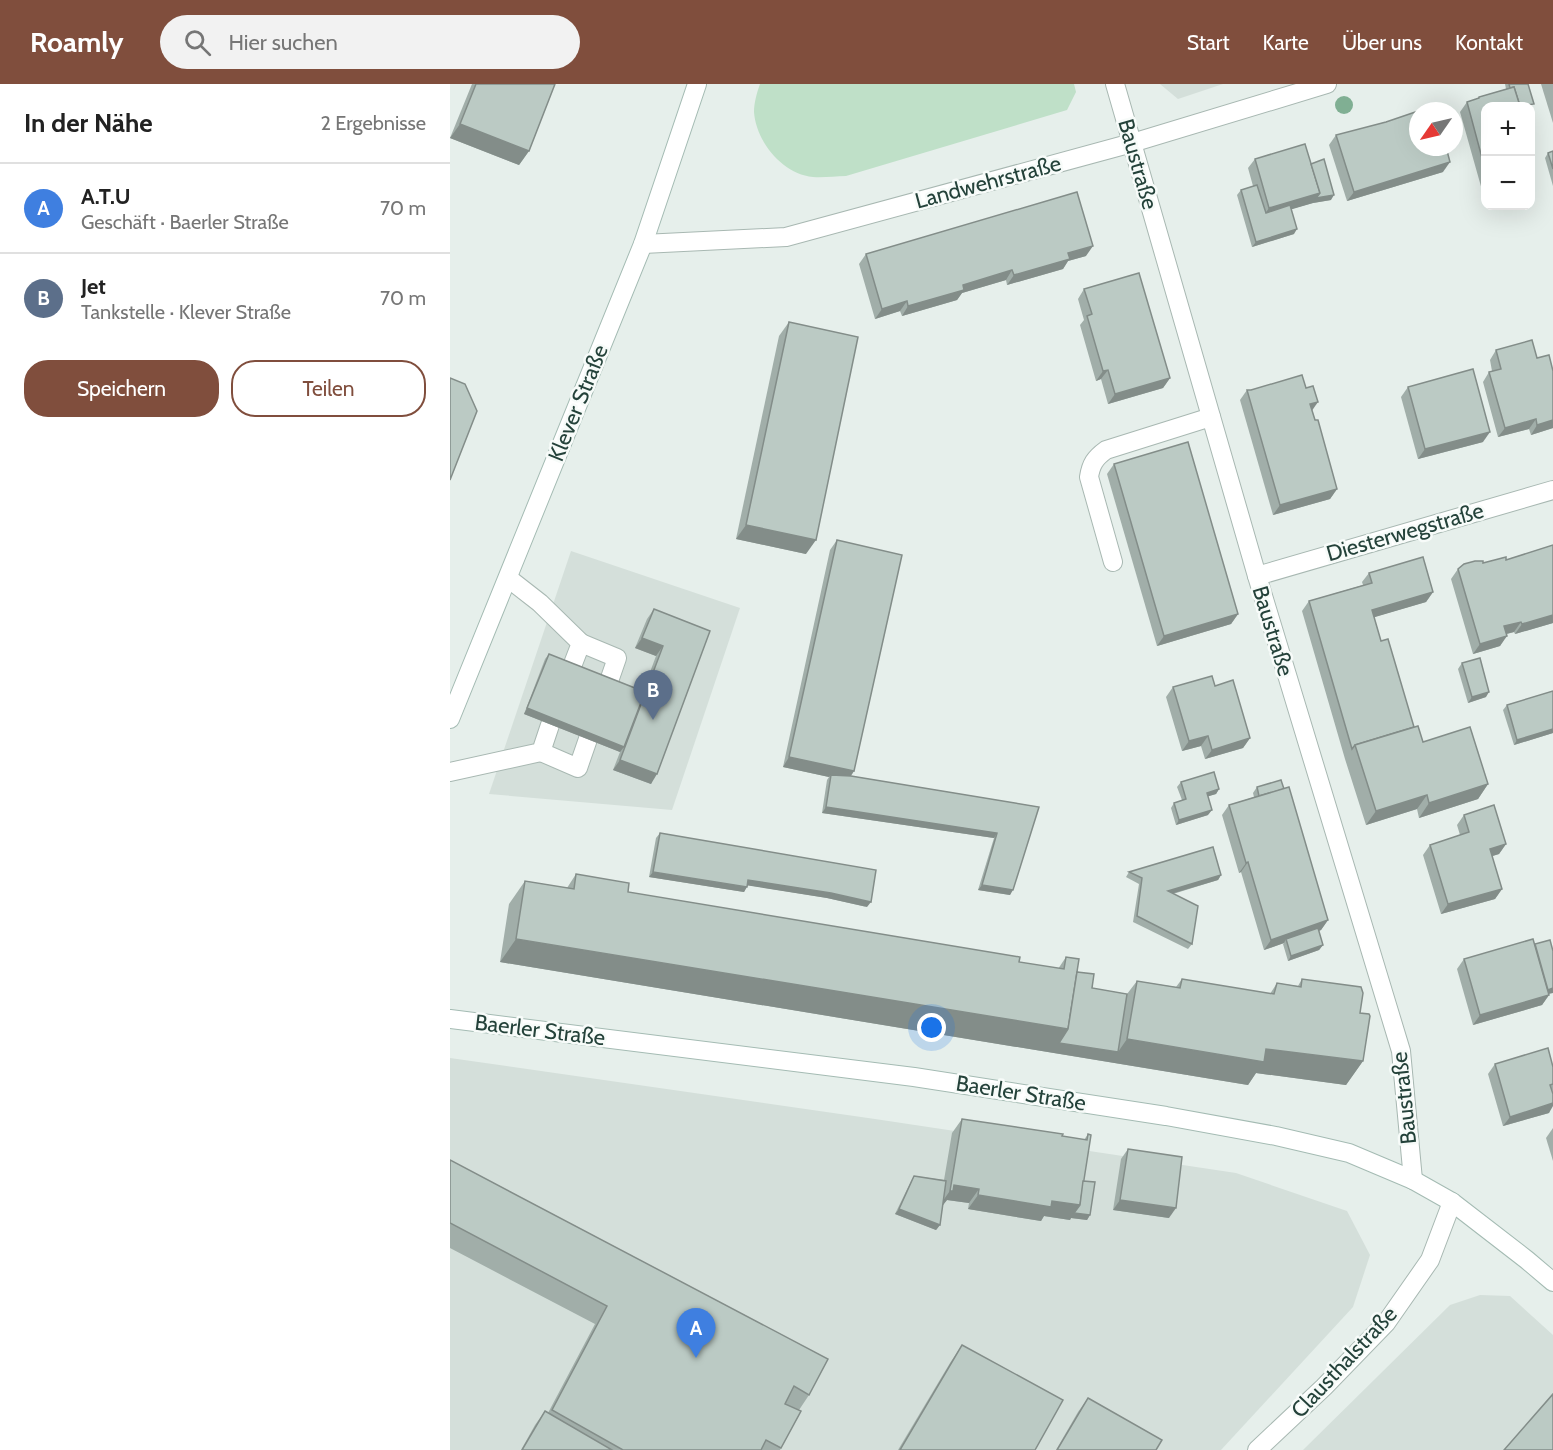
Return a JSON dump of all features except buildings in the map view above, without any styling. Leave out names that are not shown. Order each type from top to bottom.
[{"type":"street","name":"Klever Straße","points":[[450,719],[643,244],[697,84]]},
{"type":"street","name":"Baustraße","points":[[1115,84],[1257,576],[1401,1052],[1413,1180]]},
{"type":"street","name":"Landwehrstraße","points":[[643,244],[786,237],[1132,143],[1327,84]]},
{"type":"street","points":[[1113,562],[1089,477],[1091,465],[1096,456],[1106,450],[1211,417]]},
{"type":"street","name":"Diesterwegstraße","points":[[1257,576],[1553,490]]},
{"type":"street","points":[[508,578],[540,603],[582,643],[617,658],[608,684]]},
{"type":"street","points":[[571,669],[582,643]]},
{"type":"street","points":[[541,752],[550,724]]},
{"type":"street","points":[[450,772],[541,752],[578,768],[588,739]]},
{"type":"street","name":"Baerler Straße","points":[[450,1019],[914,1077],[1166,1116],[1276,1136],[1348,1153],[1413,1180],[1452,1202],[1553,1282]]},
{"type":"street","name":"Clausthalstraße","points":[[1257,1450],[1324,1387],[1386,1323],[1430,1260],[1452,1202]]},
{"type":"shaded area","points":[[1160,84],[1223,84],[1178,99]]},
{"type":"shaded area","points":[[571,551],[740,608],[672,810],[489,794]]},
{"type":"shaded area","points":[[450,1058],[1236,1173],[1347,1211],[1370,1255],[1353,1307],[1221,1450],[450,1450]]},
{"type":"shaded area","points":[[1480,1295],[1510,1296],[1553,1335],[1553,1450],[1303,1450],[1450,1305]]},
{"type":"green space","points":[[760,84],[1074,84],[1076,92],[1067,110],[846,176],[817,177],[802,175],[791,170],[781,163],[765,145],[754,112]]},
{"type":"place","name":"Jet","points":[[653,720]]},
{"type":"place","name":"A.T.U","points":[[696,1358]]}]
